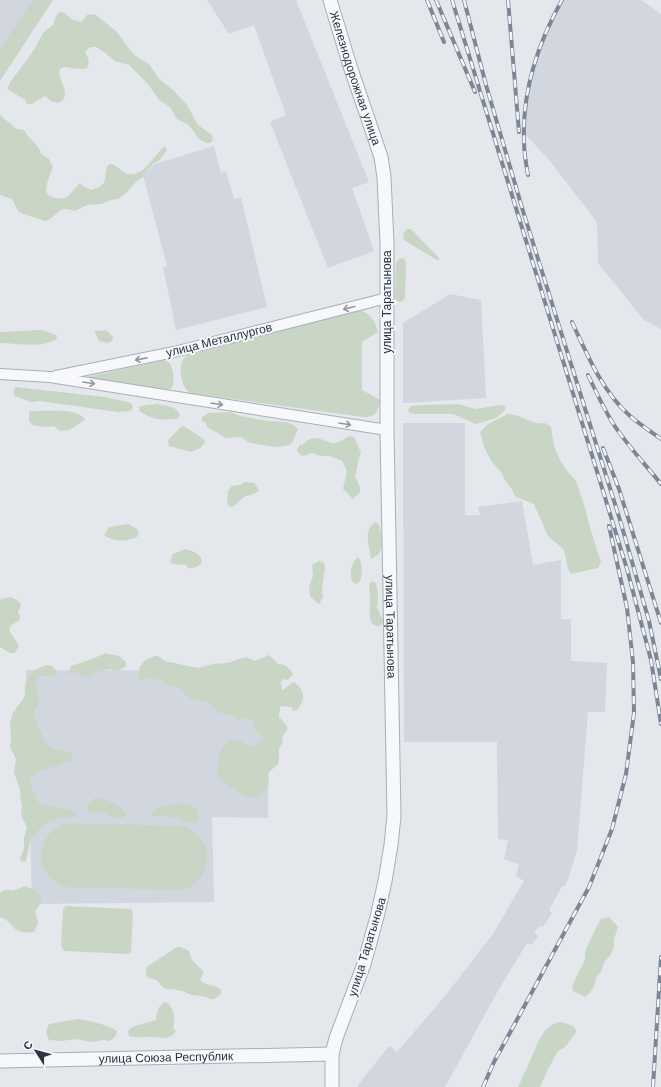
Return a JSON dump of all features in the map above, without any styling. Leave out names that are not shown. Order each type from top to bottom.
[{"type":"street","name":"Железнодорожная улица","points":[[330,0],[350,66],[381,157]]},
{"type":"street","name":"улица Таратынова","points":[[332,1087],[332,1054],[338,1032],[364,964],[377,917],[386,881],[394,816],[387,430],[386,209],[381,157]]},
{"type":"street","name":"улица Металлургов","points":[[50,377],[174,352],[387,298]]},
{"type":"street","name":"улица Металлургов","points":[[0,374],[50,377],[387,430]]},
{"type":"street","name":"улица Союза Республик","points":[[0,1061],[332,1054]]},
{"type":"shaded area","points":[[0,0],[48,0],[0,71]]},
{"type":"shaded area","points":[[207,0],[296,0],[369,182],[352,188],[374,251],[328,268],[270,122],[286,115],[254,25],[229,34]]},
{"type":"shaded area","points":[[562,0],[641,0],[661,14],[661,329],[644,320],[598,263],[597,222],[549,160],[525,134],[524,119],[526,94],[540,46],[551,20]]},
{"type":"shaded area","points":[[214,146],[221,173],[226,171],[234,199],[241,197],[267,307],[176,330],[163,267],[167,266],[143,175],[155,164]]},
{"type":"shaded area","points":[[450,294],[481,300],[486,398],[403,403],[403,323]]},
{"type":"shaded area","points":[[403,423],[465,423],[465,515],[480,515],[478,507],[522,501],[533,565],[561,560],[561,619],[571,619],[571,661],[607,663],[605,712],[588,712],[577,850],[569,877],[564,887],[562,886],[549,910],[552,913],[543,927],[540,926],[534,933],[538,936],[532,945],[527,943],[499,989],[445,1087],[358,1087],[358,1085],[389,1046],[397,1052],[445,996],[493,934],[524,881],[516,876],[519,865],[504,859],[508,840],[498,839],[497,742],[404,742]]},
{"type":"shaded area","points":[[26,670],[269,671],[268,818],[212,817],[214,902],[32,904]]},
{"type":"green space","points":[[34,0],[53,0],[0,81],[0,49],[24,12]]},
{"type":"green space","points":[[60,12],[65,13],[71,19],[81,22],[87,15],[96,15],[117,32],[134,55],[149,64],[159,79],[173,90],[187,105],[198,125],[212,135],[213,140],[210,143],[206,143],[199,139],[189,125],[177,119],[170,107],[159,100],[148,84],[129,65],[115,61],[96,47],[91,47],[85,51],[89,61],[87,68],[78,69],[64,67],[60,69],[59,73],[65,95],[59,103],[51,101],[45,96],[32,104],[27,104],[25,100],[7,89],[11,81],[34,50],[43,33],[53,25],[56,16]]},
{"type":"green space","points":[[0,114],[15,128],[24,130],[39,148],[41,154],[49,159],[53,167],[47,183],[46,192],[55,198],[68,196],[80,183],[91,190],[99,187],[104,183],[109,164],[115,165],[125,173],[134,174],[144,169],[165,146],[167,150],[159,161],[153,164],[143,175],[143,177],[118,199],[110,200],[102,204],[87,205],[75,211],[62,209],[50,219],[45,221],[19,212],[12,199],[0,195]]},
{"type":"green space","points":[[407,229],[411,229],[439,258],[439,260],[404,240],[403,234]]},
{"type":"green space","points":[[401,258],[406,262],[405,298],[400,302],[395,298],[396,262]]},
{"type":"green space","points":[[359,310],[367,313],[372,318],[378,332],[362,342],[362,390],[380,400],[377,411],[374,415],[363,417],[190,393],[184,385],[181,368],[184,358],[188,355]]},
{"type":"green space","points":[[42,330],[56,335],[57,339],[36,345],[0,343],[0,332]]},
{"type":"green space","points":[[106,330],[113,337],[112,341],[108,343],[99,341],[94,331]]},
{"type":"green space","points":[[165,360],[172,369],[174,378],[173,386],[167,390],[77,379]]},
{"type":"green space","points":[[15,387],[105,397],[128,402],[132,404],[133,408],[130,411],[118,412],[39,401],[31,402],[15,396],[13,392]]},
{"type":"green space","points":[[157,404],[174,408],[180,415],[178,418],[162,419],[153,418],[139,411],[140,406]]},
{"type":"green space","points":[[458,404],[476,409],[500,405],[505,406],[505,410],[496,418],[476,424],[453,414],[415,414],[410,413],[408,410],[411,406]]},
{"type":"green space","points":[[29,411],[69,411],[82,416],[85,420],[69,430],[60,431],[54,426],[45,427],[32,425],[29,421]]},
{"type":"green space","points":[[231,412],[240,416],[268,421],[287,422],[298,429],[290,445],[278,447],[248,442],[241,437],[226,438],[207,427],[206,423],[202,421],[202,417],[209,413]]},
{"type":"green space","points":[[508,414],[536,423],[545,423],[551,427],[554,446],[560,460],[576,481],[585,508],[601,562],[598,568],[571,574],[568,569],[564,550],[548,536],[534,504],[516,497],[501,472],[492,462],[484,447],[480,432],[488,424]]},
{"type":"green space","points":[[184,426],[205,440],[202,447],[191,452],[169,446],[168,440]]},
{"type":"green space","points":[[349,436],[354,437],[361,453],[355,476],[360,488],[360,493],[353,499],[343,489],[347,471],[342,461],[330,456],[321,456],[312,453],[303,456],[299,454],[297,450],[301,443],[301,446],[312,438],[318,438],[330,443],[337,443]]},
{"type":"green space","points":[[245,482],[254,483],[259,490],[244,497],[230,507],[227,503],[228,491],[232,486],[240,485]]},
{"type":"green space","points":[[376,522],[379,525],[383,542],[379,554],[371,559],[368,534],[369,529]]},
{"type":"green space","points":[[128,524],[137,529],[139,533],[137,537],[128,540],[115,540],[104,535],[109,527]]},
{"type":"green space","points":[[186,549],[197,553],[201,559],[202,562],[194,568],[188,568],[186,565],[172,564],[170,561],[173,554]]},
{"type":"green space","points":[[358,557],[361,562],[362,572],[360,581],[357,584],[352,582],[351,572],[353,563]]},
{"type":"green space","points":[[319,561],[324,563],[325,567],[322,588],[323,597],[319,604],[310,596],[309,587],[313,576],[312,565]]},
{"type":"green space","points":[[372,581],[376,583],[378,596],[377,608],[383,619],[383,623],[380,626],[373,624],[370,618],[369,585]]},
{"type":"green space","points":[[11,597],[18,601],[21,605],[18,613],[20,616],[19,621],[11,625],[9,630],[19,646],[15,653],[10,653],[0,647],[0,601],[1,599]]},
{"type":"green space","points":[[106,653],[119,656],[126,662],[126,666],[115,671],[110,669],[84,677],[81,676],[80,672],[68,674],[71,666]]},
{"type":"green space","points":[[269,655],[278,664],[287,667],[293,674],[288,680],[284,679],[281,682],[282,690],[294,682],[302,691],[303,698],[297,710],[293,711],[291,707],[280,707],[279,717],[287,726],[287,730],[282,737],[283,741],[279,749],[279,762],[268,773],[269,781],[267,790],[257,796],[249,797],[234,790],[216,776],[220,754],[225,744],[236,740],[253,748],[266,739],[255,731],[253,723],[248,717],[240,720],[233,716],[217,712],[208,702],[191,699],[181,689],[164,683],[161,680],[148,678],[139,682],[139,669],[144,661],[154,656],[158,656],[165,661],[198,668],[213,664],[227,663],[246,657],[255,661]]},
{"type":"green space","points":[[47,665],[52,666],[56,673],[53,676],[40,676],[38,678],[36,687],[40,700],[33,714],[46,742],[54,749],[64,750],[69,753],[72,755],[72,759],[69,763],[65,762],[36,773],[29,780],[39,804],[72,810],[76,813],[70,818],[61,817],[45,823],[31,838],[26,861],[21,862],[20,858],[24,849],[24,837],[27,827],[21,815],[21,793],[14,772],[16,759],[10,747],[10,723],[13,713],[25,696],[26,684],[29,676],[36,669]]},
{"type":"green space","points":[[94,798],[103,799],[116,804],[126,813],[125,817],[117,819],[102,812],[91,813],[86,806]]},
{"type":"green space","points":[[179,803],[191,805],[196,808],[199,817],[197,821],[187,822],[176,817],[171,818],[152,816],[152,812],[158,808]]},
{"type":"green space","points":[[67,823],[185,826],[195,832],[202,840],[206,849],[206,867],[194,884],[184,890],[65,887],[54,881],[47,873],[42,864],[41,855],[43,845],[48,836],[56,828]]},
{"type":"green space","points":[[25,886],[36,891],[42,897],[42,901],[36,910],[38,923],[34,932],[18,931],[6,920],[0,917],[0,893],[4,890],[13,891]]},
{"type":"green space","points":[[66,906],[131,909],[133,913],[131,952],[128,954],[64,951],[61,946],[63,910]]},
{"type":"green space","points":[[609,917],[618,927],[614,939],[614,947],[596,978],[594,987],[585,997],[573,991],[572,986],[585,960],[585,951],[597,926],[601,919]]},
{"type":"green space","points":[[177,947],[181,947],[189,951],[192,960],[204,972],[200,980],[219,988],[221,990],[221,994],[214,999],[191,995],[183,991],[165,989],[157,980],[148,978],[146,975],[146,969],[148,966]]},
{"type":"green space","points":[[164,1002],[168,1003],[173,1012],[173,1028],[176,1031],[173,1034],[164,1038],[129,1036],[128,1031],[132,1027],[156,1020],[158,1010]]},
{"type":"green space","points":[[78,1019],[108,1026],[117,1031],[116,1035],[113,1039],[108,1041],[104,1040],[91,1042],[75,1039],[62,1041],[49,1040],[46,1032],[49,1024]]},
{"type":"green space","points":[[561,1022],[573,1026],[576,1030],[575,1034],[565,1047],[558,1051],[540,1087],[518,1087],[541,1037],[549,1027]]},
{"type":"railway","points":[[427,0],[444,42]]},
{"type":"railway","points":[[436,0],[475,92]]},
{"type":"railway","points":[[452,0],[627,569],[651,660],[661,724]]},
{"type":"railway","points":[[464,0],[486,85],[523,211],[620,520],[649,621],[661,679]]},
{"type":"railway","points":[[508,0],[519,132]]},
{"type":"railway","points":[[528,175],[524,149],[524,122],[529,86],[539,50],[553,16],[562,0]]},
{"type":"railway","points":[[572,322],[596,372],[611,395],[629,415],[661,439]]},
{"type":"railway","points":[[588,375],[603,407],[614,425],[661,484]]},
{"type":"railway","points":[[603,448],[619,489],[661,623]]},
{"type":"railway","points":[[483,1087],[494,1062],[589,887],[612,829],[626,774],[634,713],[633,662],[627,608],[609,526]]},
{"type":"railway","points":[[653,1087],[661,957]]}]
